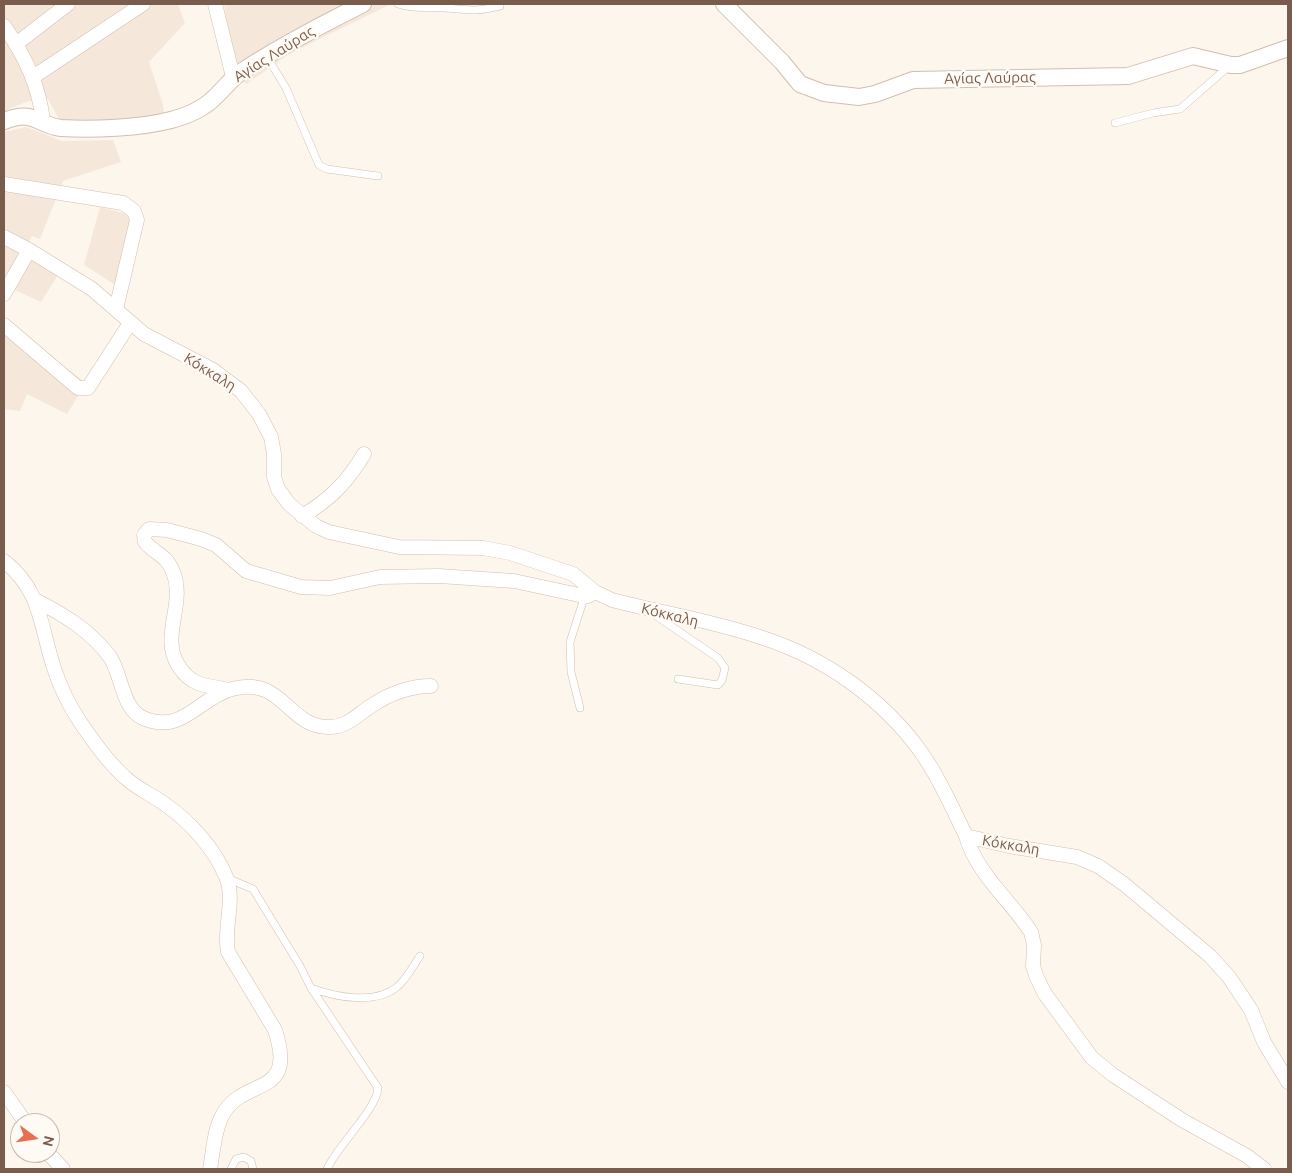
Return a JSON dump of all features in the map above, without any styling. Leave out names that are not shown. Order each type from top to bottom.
[{"type":"street","points":[[16,44],[68,4]]},
{"type":"street","points":[[33,77],[143,4]]},
{"type":"street","points":[[215,4],[233,77]]},
{"type":"street","name":"Αγίας Λαύρας","points":[[43,121],[56,127],[70,128],[140,125],[170,120],[204,106],[216,97],[233,77],[309,31],[363,4]]},
{"type":"street","name":"Αγίας Λαύρας","points":[[724,4],[778,57],[800,84],[824,93],[859,97],[876,94],[913,80],[1128,76],[1193,56],[1230,65],[1240,65],[1288,48]]},
{"type":"street","points":[[4,26],[16,44],[33,77],[41,101],[43,121],[28,116],[4,121]]},
{"type":"street","points":[[4,184],[123,203],[130,206],[137,220],[116,309]]},
{"type":"street","name":"Κόκκαλη","points":[[4,238],[29,250],[92,289],[130,323],[151,338],[213,370],[234,385],[252,402],[266,426],[273,445],[274,477],[278,489],[289,504],[302,516],[329,532],[390,546],[483,548],[510,553],[573,574],[590,594],[765,638],[803,655],[847,680],[886,712],[920,751],[951,804],[966,836],[1009,846],[1077,857],[1098,866],[1124,884],[1210,956],[1228,977],[1251,1010],[1264,1042],[1288,1082]]},
{"type":"street","points":[[4,294],[29,250]]},
{"type":"street","points":[[4,325],[78,388],[84,390],[88,388],[130,323]]},
{"type":"street","points":[[302,516],[324,503],[345,483],[364,454]]},
{"type":"street","points":[[228,690],[191,680],[181,670],[173,655],[170,637],[177,586],[167,560],[145,542],[144,535],[149,529],[168,530],[201,538],[216,545],[246,571],[301,587],[330,588],[380,577],[439,576],[514,581],[590,594]]},
{"type":"street","points":[[4,561],[23,580],[35,600],[63,693],[80,723],[98,747],[129,781],[166,804],[191,826],[216,859],[227,878],[230,898],[226,939],[228,952],[275,1030],[280,1044],[281,1063],[276,1076],[235,1101],[222,1116],[210,1169]]},
{"type":"street","points":[[35,600],[80,626],[100,645],[120,675],[129,706],[143,718],[159,722],[172,722],[228,690],[242,686],[263,688],[277,695],[309,723],[328,727],[346,724],[391,694],[416,687],[431,686]]},
{"type":"street","points":[[966,836],[970,849],[985,873],[1031,932],[1034,939],[1034,972],[1045,994],[1092,1058],[1113,1075],[1182,1120],[1247,1156],[1264,1169]]},
{"type":"street","points":[[4,1092],[19,1113]]},
{"type":"lane","points":[[398,4],[414,8],[445,8],[472,12],[500,6]]},
{"type":"lane","points":[[267,57],[286,88],[320,164],[327,169],[378,176]]},
{"type":"lane","points":[[1115,123],[1153,113],[1180,109],[1230,65]]},
{"type":"lane","points":[[580,708],[571,672],[570,642],[590,594]]},
{"type":"lane","points":[[650,610],[657,617],[718,658],[725,668],[722,680],[718,685],[678,679]]},
{"type":"lane","points":[[227,878],[253,889],[300,966],[311,988],[378,1088],[374,1102],[339,1147],[327,1169]]},
{"type":"lane","points":[[311,988],[342,997],[356,998],[386,993],[399,986],[420,956]]},
{"type":"lane","points":[[231,1169],[236,1159],[244,1157],[251,1161],[253,1169]]},
{"type":"shaded area","points":[[4,4],[178,4],[185,23],[149,62],[163,105],[165,121],[61,123],[48,99],[26,102],[4,111]]},
{"type":"shaded area","points":[[224,4],[391,4],[289,54],[247,84],[234,76]]},
{"type":"shaded area","points":[[26,127],[62,141],[113,140],[121,162],[63,181],[40,239],[32,236],[26,248],[63,267],[41,302],[4,285],[4,132]]},
{"type":"shaded area","points":[[100,207],[135,216],[117,286],[84,265]]},
{"type":"shaded area","points":[[4,321],[86,383],[67,414],[27,394],[20,411],[4,409]]}]
